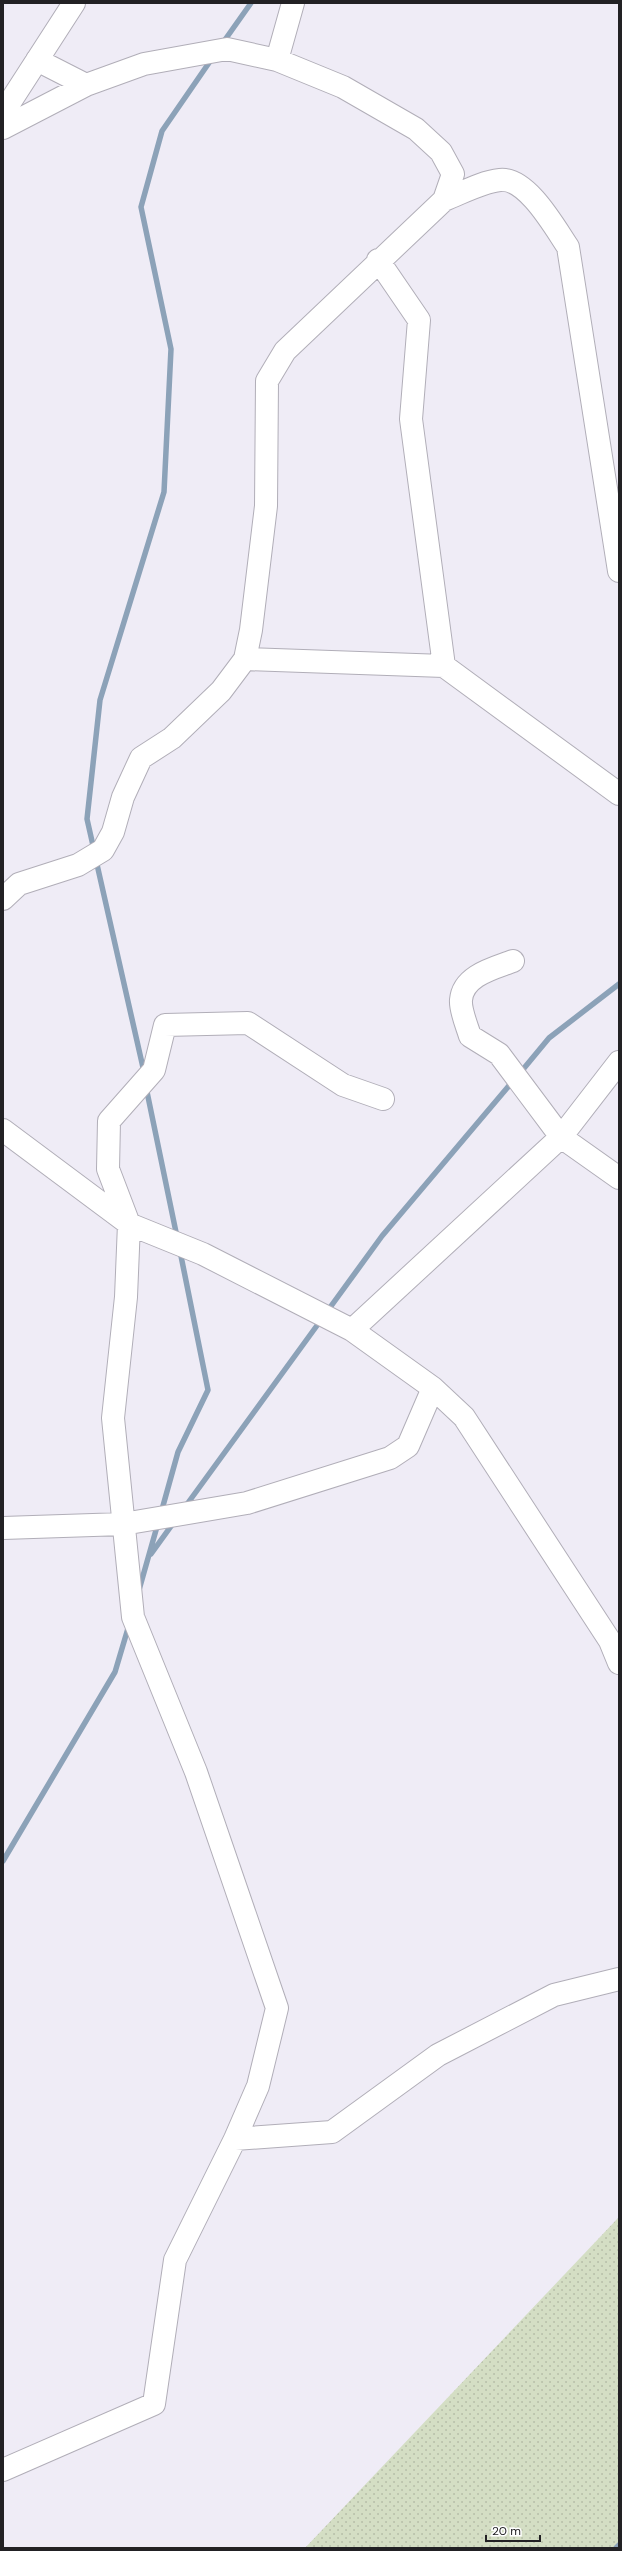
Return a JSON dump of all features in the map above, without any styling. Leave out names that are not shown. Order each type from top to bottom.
[{"type":"street","points":[[3,113],[74,3]]},
{"type":"street","points":[[277,60],[292,3]]},
{"type":"street","points":[[3,128],[86,85],[144,64],[227,49],[277,60],[343,86],[416,129],[441,152],[453,174],[444,200]]},
{"type":"street","points":[[37,60],[86,85]]},
{"type":"street","points":[[3,899],[19,884],[78,865],[103,850],[114,832],[122,797],[142,758],[172,738],[183,728],[221,691],[245,659],[251,630],[266,506],[267,381],[286,351],[378,260],[444,200],[501,180],[520,186],[540,206],[568,247],[619,571]]},
{"type":"street","points":[[378,260],[418,320],[412,419],[444,666]]},
{"type":"street","points":[[245,659],[444,666],[619,794]]},
{"type":"street","points":[[513,961],[483,972],[469,984],[461,1000],[470,1036],[499,1054],[561,1137],[619,1178]]},
{"type":"street","points":[[3,2470],[154,2404],[175,2260],[235,2139],[258,2086],[277,2008],[196,1772],[133,1617],[113,1418],[126,1297],[129,1224],[108,1169],[109,1121],[154,1070],[165,1025],[248,1023],[343,1085],[383,1098]]},
{"type":"street","points":[[352,1330],[561,1137],[619,1062]]},
{"type":"street","points":[[3,1130],[129,1224],[203,1254],[352,1330],[433,1388],[464,1417],[610,1641],[619,1663]]},
{"type":"street","points":[[3,1528],[123,1524],[247,1503],[390,1458],[408,1446],[433,1388]]},
{"type":"street","points":[[235,2139],[332,2132],[438,2055],[554,1995],[619,1979]]},
{"type":"green space","points":[[619,2217],[619,2548],[305,2548]]},
{"type":"waterway","points":[[222,44],[251,3]]},
{"type":"waterway","points":[[94,850],[87,819],[100,700],[164,492],[171,349],[141,207],[162,131],[213,57]]},
{"type":"waterway","points":[[96,860],[144,1072]]},
{"type":"waterway","points":[[520,1073],[549,1038],[619,984]]},
{"type":"waterway","points":[[326,1313],[382,1236],[513,1081]]},
{"type":"waterway","points":[[146,1087],[177,1237]]},
{"type":"waterway","points":[[161,1513],[178,1452],[208,1390],[180,1251]]},
{"type":"waterway","points":[[185,1507],[321,1320]]},
{"type":"waterway","points":[[151,1554],[174,1522]]},
{"type":"waterway","points":[[139,1590],[158,1523]]},
{"type":"waterway","points":[[3,1861],[115,1672],[129,1625]]},
{"type":"waterway","points":[[616,2548],[619,2545]]}]
